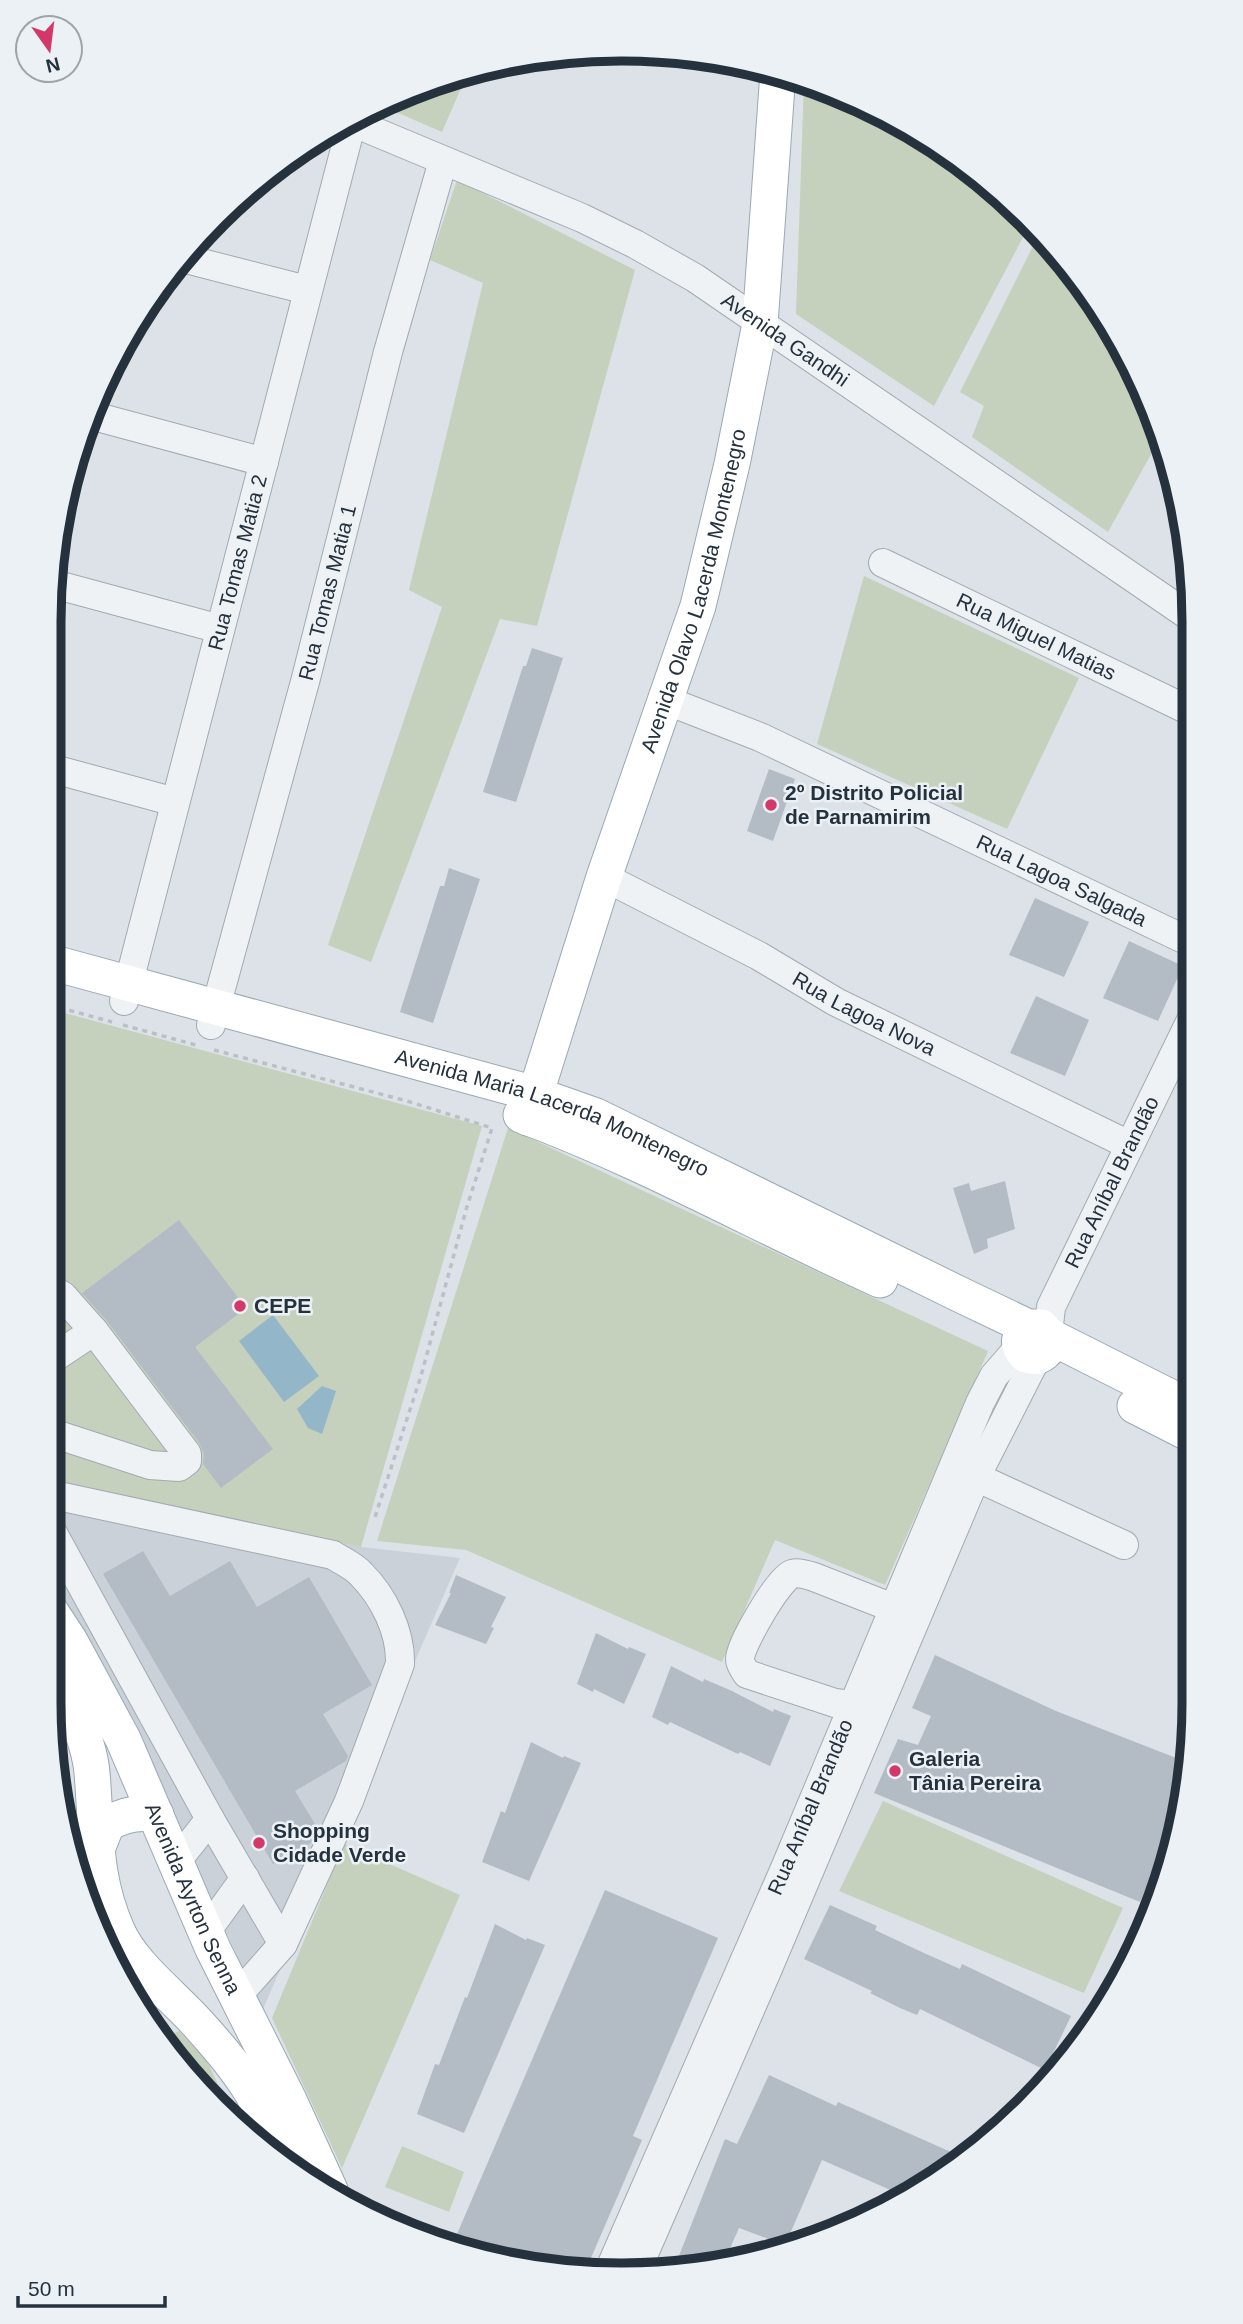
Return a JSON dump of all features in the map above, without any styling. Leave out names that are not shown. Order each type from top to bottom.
[{"type":"main road","name":"Avenida Olavo Lacerda Montenegro","points":[[532,1106],[604,877],[698,606],[732,464],[760,324],[777,83]]},
{"type":"main road","name":"Avenida Maria Lacerda Montenegro","points":[[61,966],[126,992],[214,1015],[436,1088],[532,1106],[568,1132],[652,1169],[835,1260],[1036,1337],[1182,1403]]},
{"type":"main road","name":"Avenida Maria Lacerda Montenegro","points":[[61,996],[126,992]]},
{"type":"main road","name":"Avenida Maria Lacerda Montenegro","points":[[1036,1337],[1182,1429]]},
{"type":"main road","name":"Avenida Ayrton Senna","points":[[61,1627],[123,1738],[210,1940],[324,2177]]},
{"type":"main road","points":[[61,1689],[88,1750],[92,1772],[95,1851],[109,1910],[126,1947],[135,1963],[226,2056],[251,2092],[279,2146]]},
{"type":"main road","points":[[89,1876],[95,1851],[107,1824],[131,1814],[156,1815]]},
{"type":"main road","points":[[135,1963],[170,1985],[192,1985],[210,1970],[210,1940]]},
{"type":"street","name":"Avenida Gandhi","points":[[361,126],[582,219],[635,244],[695,278],[1182,611]]},
{"type":"street","name":"Rua Tomas Matia 2","points":[[126,992],[264,462],[346,133]]},
{"type":"street","name":"Rua Tomas Matia 1","points":[[214,1015],[306,678],[388,352],[443,161]]},
{"type":"street","points":[[193,261],[307,290]]},
{"type":"street","points":[[100,418],[264,462]]},
{"type":"street","name":"Rua Miguel Matias","points":[[883,563],[1182,708]]},
{"type":"street","points":[[62,586],[220,629]]},
{"type":"street","name":"Rua Lagoa Salgada","points":[[665,700],[760,737],[1182,938]]},
{"type":"street","points":[[61,771],[176,802]]},
{"type":"street","name":"Rua Lagoa Nova","points":[[604,877],[759,956],[836,1002],[1129,1145]]},
{"type":"street","name":"Rua Aníbal Brandão","points":[[613,2263],[740,2001],[976,1477],[1036,1337],[1182,1038]]},
{"type":"street","points":[[61,1295],[94,1331],[187,1454],[187,1461],[179,1467],[150,1465],[61,1436]]},
{"type":"street","points":[[61,1353],[94,1331]]},
{"type":"street","name":"Rua Aníbal Brandão","points":[[640,2263],[740,2001],[785,1868],[980,1403],[994,1376],[1036,1337]]},
{"type":"street","points":[[976,1477],[1124,1545]]},
{"type":"street","points":[[61,1497],[333,1555],[360,1573],[382,1601],[392,1621],[400,1652],[400,1664],[349,1801],[282,1944],[238,1995]]},
{"type":"street","points":[[61,1547],[210,1819],[282,1944]]},
{"type":"street","points":[[852,1705],[835,1703],[747,1674],[739,1658],[764,1607],[781,1581],[791,1574],[814,1577],[893,1608]]},
{"type":"street","points":[[176,1861],[210,1819]]},
{"type":"street","points":[[210,1940],[244,1878]]},
{"type":"path","points":[[61,1000],[492,1128],[466,1210],[421,1376],[375,1517]]},
{"type":"shaded area","name":"Shopping Cidade Verde","points":[[61,1487],[361,1547],[460,1558],[263,2009],[120,1711],[61,1615]]},
{"type":"green space","points":[[463,84],[442,132],[393,111]]},
{"type":"green space","points":[[804,92],[902,136],[963,177],[1025,233],[934,406],[796,314]]},
{"type":"green space","points":[[457,180],[635,270],[537,626],[500,619],[371,962],[328,945],[442,607],[409,590],[483,283],[430,260]]},
{"type":"green space","points":[[1035,243],[1066,280],[1107,341],[1139,407],[1154,448],[1108,532],[972,437],[984,406],[960,392]]},
{"type":"green space","points":[[864,576],[1079,678],[1007,829],[817,744]]},
{"type":"green space","name":"CEPE","points":[[61,1012],[482,1126],[361,1547],[61,1487]]},
{"type":"green space","points":[[508,1128],[988,1351],[885,1585],[775,1540],[722,1662],[466,1550],[377,1541]]},
{"type":"green space","points":[[883,1801],[1123,1908],[1084,1993],[839,1891]]},
{"type":"green space","points":[[344,1844],[460,1895],[342,2168],[272,2018]]},
{"type":"green space","points":[[179,2031],[207,2061],[225,2099],[200,2072],[171,2035]]},
{"type":"green space","points":[[402,2146],[464,2172],[449,2212],[385,2187]]},
{"type":"water","points":[[273,1315],[319,1376],[284,1402],[239,1341]]},
{"type":"water","points":[[322,1386],[336,1391],[322,1434],[308,1428],[297,1409]]},
{"type":"building","points":[[532,648],[563,658],[516,802],[483,792],[523,666],[526,666]]},
{"type":"building","name":"2º Distrito Policial de Parnamirim","points":[[769,769],[795,779],[773,841],[747,831]]},
{"type":"building","points":[[449,868],[480,879],[433,1023],[400,1012],[440,886],[444,886]]},
{"type":"building","points":[[1035,898],[1089,922],[1064,977],[1009,955]]},
{"type":"building","points":[[1129,941],[1182,966],[1158,1021],[1103,998]]},
{"type":"building","points":[[1036,996],[1089,1020],[1065,1076],[1010,1053]]},
{"type":"building","points":[[1005,1181],[1015,1229],[987,1239],[988,1248],[974,1254],[953,1188],[969,1183],[971,1191]]},
{"type":"building","points":[[179,1220],[246,1308],[195,1347],[273,1449],[221,1488],[203,1464],[204,1454],[200,1444],[107,1321],[82,1293]]},
{"type":"building","name":"Shopping Cidade Verde","points":[[143,1551],[170,1596],[230,1561],[257,1607],[309,1577],[372,1685],[323,1714],[348,1756],[346,1761],[295,1791],[318,1829],[312,1842],[273,1864],[103,1574]]},
{"type":"building","points":[[456,1575],[506,1597],[486,1644],[435,1625],[451,1593]]},
{"type":"building","points":[[596,1633],[628,1649],[629,1647],[646,1654],[624,1704],[577,1684]]},
{"type":"building","points":[[935,1655],[1056,1711],[1179,1759],[1163,1848],[1140,1902],[874,1793],[898,1739],[918,1745],[931,1716],[912,1708]]},
{"type":"building","points":[[671,1666],[703,1682],[704,1679],[732,1691],[773,1712],[774,1709],[791,1716],[770,1766],[670,1722],[668,1725],[652,1717]]},
{"type":"building","points":[[531,1742],[563,1758],[564,1756],[581,1763],[529,1881],[482,1862],[501,1811],[505,1813]]},
{"type":"building","points":[[605,1890],[718,1938],[633,2136],[642,2140],[589,2262],[512,2252],[486,2246],[457,2234]]},
{"type":"building","points":[[830,1905],[877,1926],[875,1930],[924,1953],[960,1969],[962,1964],[1071,2016],[1045,2070],[920,2009],[917,2015],[900,2008],[870,1993],[872,1991],[804,1959]]},
{"type":"building","points":[[495,1924],[526,1940],[527,1938],[545,1945],[464,2133],[417,2114],[435,2064],[439,2065]]},
{"type":"building","points":[[769,2075],[836,2106],[838,2102],[951,2152],[948,2157],[904,2187],[899,2184],[895,2192],[822,2160],[788,2237],[775,2241],[739,2228],[728,2252],[677,2260],[725,2139],[737,2144]]},
{"type":"place","name":"2º Distrito Policial de Parnamirim","points":[[771,805]]},
{"type":"place","name":"CEPE","points":[[240,1306]]},
{"type":"place","name":"Galeria Tânia Pereira","points":[[895,1771]]},
{"type":"place","name":"Shopping Cidade Verde","points":[[259,1843]]}]
